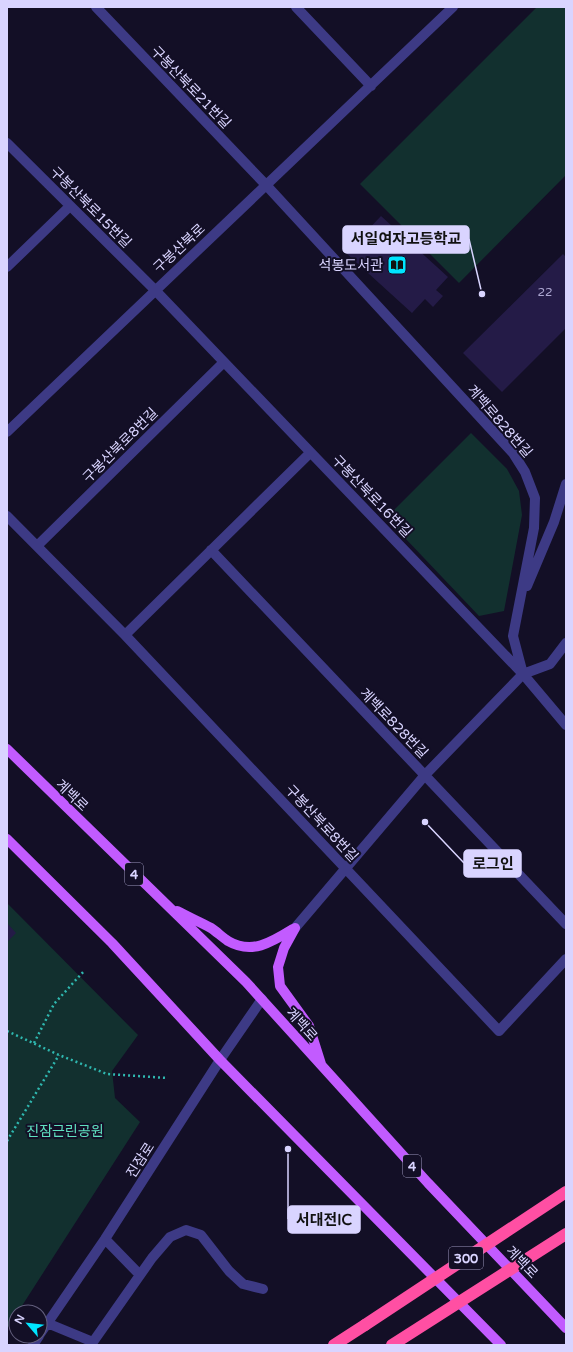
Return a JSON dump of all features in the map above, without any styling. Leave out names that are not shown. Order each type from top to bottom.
[{"type":"highway","name":"300","points":[[334,1345],[566,1192]]},
{"type":"highway","name":"300","points":[[392,1345],[566,1234]]},
{"type":"main road","name":"계백로","points":[[7,749],[262,999],[428,1183],[566,1328]]},
{"type":"main road","points":[[7,839],[112,944],[220,1060],[501,1345]]},
{"type":"main road","points":[[167,906],[211,929],[228,941],[242,947],[260,947],[295,928]]},
{"type":"main road","points":[[295,928],[284,948],[278,967],[280,986],[309,1026],[322,1067]]},
{"type":"street","name":"구봉산북로21번길","points":[[96,7],[267,186]]},
{"type":"street","points":[[296,7],[371,86]]},
{"type":"street","name":"구봉산북로","points":[[7,432],[155,290],[267,186],[453,7]]},
{"type":"street","name":"구봉산북로15번길","points":[[7,142],[155,290]]},
{"type":"street","name":"계백로828번길","points":[[267,186],[513,453],[525,472],[535,498],[534,528],[513,636],[523,674],[425,775],[295,928]]},
{"type":"street","points":[[7,267],[70,206]]},
{"type":"street","name":"구봉산북로16번길","points":[[155,290],[523,674],[566,725]]},
{"type":"street","name":"구봉산북로8번길","points":[[37,546],[223,362]]},
{"type":"street","points":[[125,635],[310,453]]},
{"type":"street","points":[[520,604],[554,522],[566,484]]},
{"type":"street","name":"구봉산북로8번길","points":[[7,516],[125,635],[499,1031],[566,959]]},
{"type":"street","name":"계백로828번길","points":[[211,550],[566,924]]},
{"type":"street","points":[[523,674],[550,664],[566,644]]},
{"type":"street","name":"진잠로","points":[[48,1322],[105,1239],[220,1060],[262,999]]},
{"type":"street","points":[[48,1323],[93,1342],[152,1258],[170,1237],[186,1230],[201,1235],[229,1271],[244,1284],[263,1289]]},
{"type":"street","points":[[105,1239],[140,1275]]},
{"type":"path","points":[[34,1043],[54,1004],[84,971]]},
{"type":"path","points":[[7,1031],[59,1055],[107,1074],[167,1078]]},
{"type":"path","points":[[7,1141],[59,1055]]},
{"type":"green space","points":[[537,7],[566,7],[566,175],[459,283],[360,184]]},
{"type":"green space","points":[[471,433],[507,469],[519,491],[522,515],[504,611],[479,616],[386,518]]},
{"type":"green space","name":"진잠근린공원","points":[[7,903],[138,1035],[112,1071],[115,1098],[140,1122],[23,1304],[8,1304],[7,1329]]},
{"type":"building","name":"석봉도서관","points":[[381,216],[448,277],[436,290],[443,296],[433,307],[425,299],[412,313],[346,253]]},
{"type":"building","points":[[563,254],[566,257],[566,328],[502,392],[463,353]]},
{"type":"building","points":[[7,923],[16,933],[7,942]]},
{"type":"place","name":"석봉도서관","points":[[397,265]]},
{"type":"place","name":"서일여자고등학교","points":[[482,294]]},
{"type":"place","name":"로그인","points":[[425,822]]},
{"type":"place","name":"서대전IC","points":[[288,1149]]}]
